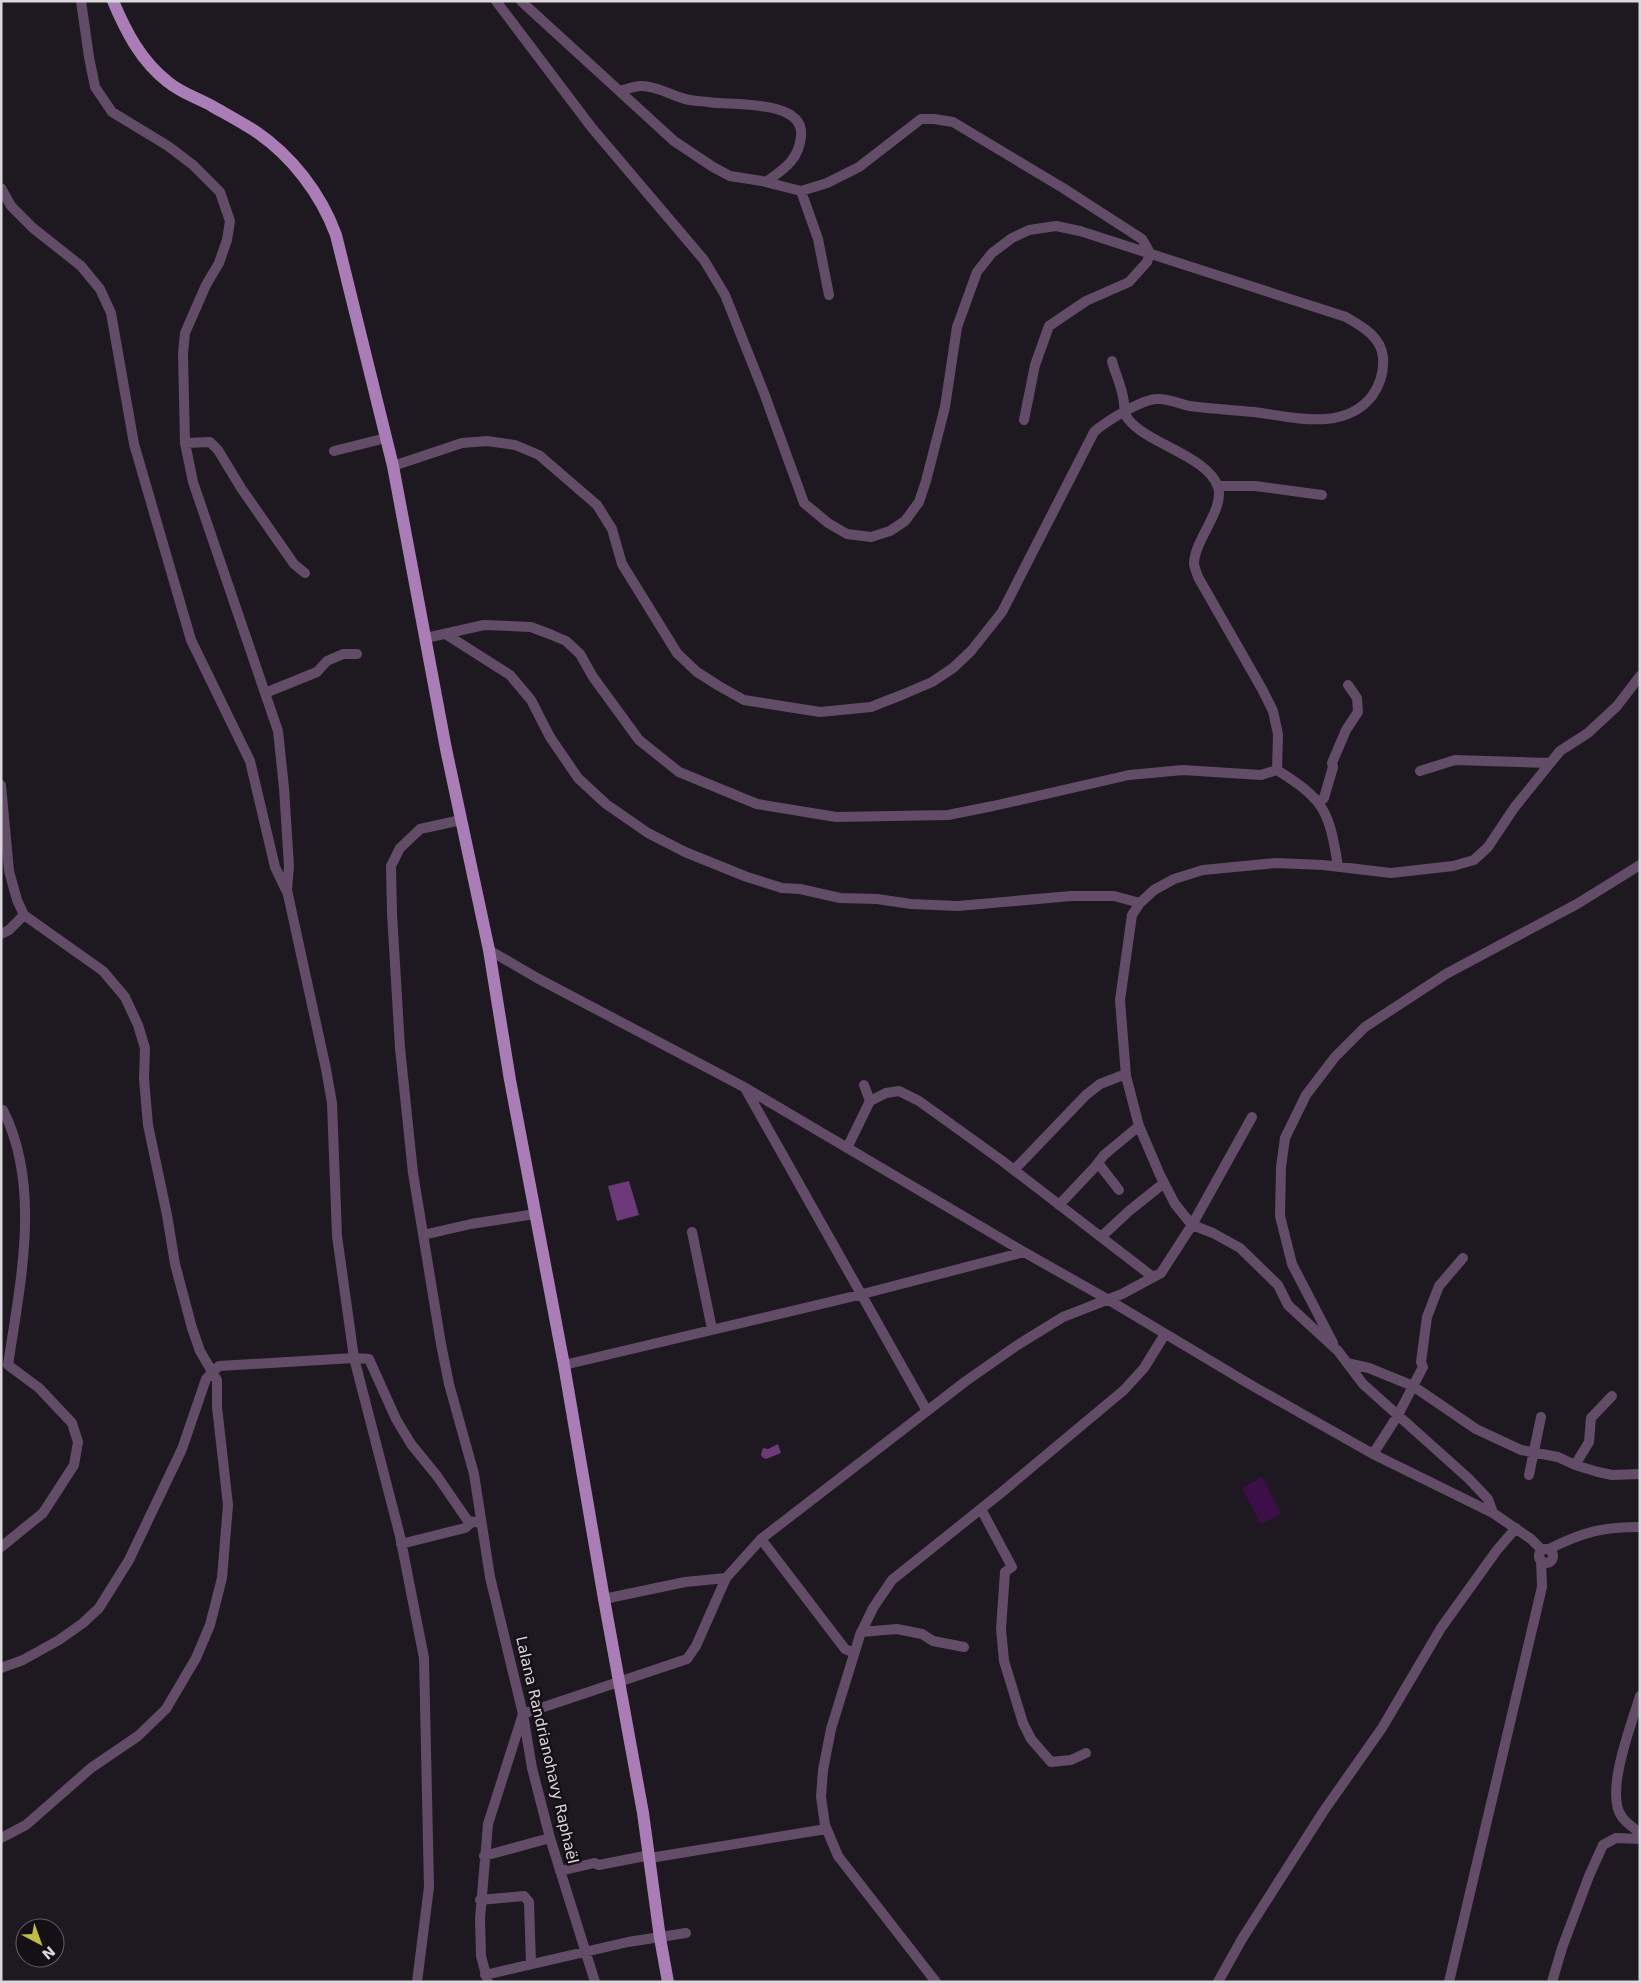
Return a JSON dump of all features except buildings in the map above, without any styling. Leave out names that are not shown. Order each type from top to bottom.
[{"type":"main road","points":[[113,1],[135,48],[150,66],[169,83],[256,132],[287,160],[316,192],[328,213],[336,235],[392,466],[444,739],[488,950],[564,1365],[650,1858],[660,1938],[668,1982]]},
{"type":"street","points":[[82,1],[95,87],[112,112],[168,146],[193,165],[220,192],[230,221],[227,240],[219,263],[206,285],[185,333],[183,354],[185,443],[193,482],[278,731],[289,866],[287,890]]},
{"type":"street","points":[[392,466],[470,442],[488,441],[515,445],[539,454],[597,505],[612,529],[624,567],[677,653],[698,672],[718,686],[744,700],[820,712],[871,707],[896,697],[932,682],[953,668],[971,651],[1002,612],[1094,432],[1124,411],[1156,398],[1190,406],[1325,420],[1350,414],[1366,403],[1378,388],[1382,374],[1383,356],[1377,340],[1364,328],[1346,317],[1080,230],[1056,226],[1029,230],[1012,238],[992,253],[977,272],[957,327],[945,407],[919,502],[905,521],[890,531],[870,537],[847,534],[828,523],[804,503],[725,295],[704,260],[592,128],[496,1]]},
{"type":"street","points":[[522,1],[674,141],[730,176],[766,182],[801,191],[827,184],[859,167],[921,119],[953,122],[1063,188],[1142,239],[1150,253],[1147,262],[1129,282],[1086,301],[1049,326],[1035,365],[1024,420]]},
{"type":"street","points":[[620,91],[640,86],[651,87],[684,99],[725,105],[763,105],[786,112],[797,119],[802,128],[800,149],[788,166],[766,182]]},
{"type":"street","points":[[1,188],[11,206],[33,228],[81,266],[100,289],[111,313],[134,444],[191,640],[250,762],[275,867],[287,890],[332,1103],[337,1236],[354,1358],[401,1544],[424,1658],[429,1887],[417,1982]]},
{"type":"street","points":[[801,191],[818,239],[830,295]]},
{"type":"street","points":[[1112,361],[1124,398],[1124,411],[1128,420],[1144,432],[1199,465],[1211,476],[1218,486],[1218,502],[1197,548],[1194,563],[1198,577],[1262,689],[1273,712],[1278,734],[1277,770]]},
{"type":"street","points":[[334,451],[386,438]]},
{"type":"street","points":[[185,443],[210,442],[218,450],[241,488],[294,564],[305,573]]},
{"type":"street","points":[[1218,486],[1255,486],[1322,495]]},
{"type":"street","points":[[426,638],[447,635],[484,625],[531,627],[566,641],[580,654],[593,678],[639,740],[679,772],[757,804],[836,817],[948,814],[993,806],[1129,775],[1183,770],[1261,775],[1277,770],[1295,781],[1319,802],[1333,833],[1338,866]]},
{"type":"street","points":[[447,635],[510,676],[531,700],[550,737],[578,778],[606,804],[648,834],[685,852],[747,877],[782,888],[800,889],[840,898],[877,899],[911,904],[958,906],[1071,896],[1114,896],[1140,903]]},
{"type":"street","points":[[265,693],[317,672],[327,661],[343,654],[357,654]]},
{"type":"street","points":[[1338,1351],[1288,1305],[1278,1285],[1240,1248],[1213,1233],[1192,1225],[1175,1204],[1164,1183],[1139,1126],[1126,1074],[1120,1000],[1132,915],[1140,903],[1154,890],[1174,878],[1203,870],[1276,863],[1338,866],[1391,874],[1453,866],[1474,860],[1488,847],[1514,808],[1560,751],[1588,733],[1617,706],[1640,676]]},
{"type":"street","points":[[1319,802],[1324,798],[1333,767],[1332,763],[1346,730],[1358,712],[1357,698],[1348,685]]},
{"type":"street","points":[[1420,771],[1454,760],[1550,763]]},
{"type":"street","points":[[1,785],[9,871],[17,900],[24,915],[103,971],[125,997],[138,1025],[145,1048],[144,1079],[148,1125],[175,1264],[200,1351],[217,1380],[228,1505],[222,1578],[210,1626],[196,1658],[166,1709],[138,1736],[92,1768],[26,1825],[1,1838]]},
{"type":"street","name":"Lalana Randrianohavy Raphaël","points":[[461,820],[420,828],[400,848],[391,866],[400,1048],[413,1173],[441,1344],[474,1474],[476,1522],[523,1714],[532,1768],[591,1981]]},
{"type":"street","points":[[1493,1513],[1488,1499],[1468,1478],[1364,1384],[1338,1351],[1292,1264],[1280,1216],[1281,1167],[1285,1138],[1306,1095],[1335,1057],[1365,1027],[1446,974],[1577,904],[1640,866]]},
{"type":"street","points":[[1,934],[9,930],[24,915]]},
{"type":"street","points":[[488,950],[537,978],[744,1087],[1251,1385],[1373,1454],[1493,1513],[1531,1538],[1545,1556]]},
{"type":"street","points":[[1014,1170],[1086,1095],[1100,1084],[1126,1074]]},
{"type":"street","points":[[864,1085],[870,1101]]},
{"type":"street","points":[[744,1087],[859,1295],[927,1411]]},
{"type":"street","points":[[846,1148],[870,1101],[886,1093],[899,1091],[919,1101],[1014,1170],[1153,1278]]},
{"type":"street","points":[[1,1111],[3,1110],[19,1153],[27,1218],[8,1365],[39,1388],[72,1423],[78,1442],[74,1465],[43,1513],[1,1547]]},
{"type":"street","points":[[686,1933],[628,1942],[531,1964],[487,1978],[481,1956],[480,1900],[488,1824],[523,1714],[687,1659],[696,1646],[726,1578],[761,1539],[966,1381],[1032,1336],[1063,1317],[1122,1294],[1162,1273],[1192,1225],[1252,1117]]},
{"type":"street","points":[[1060,1205],[1104,1155],[1139,1126]]},
{"type":"street","points":[[1098,1163],[1119,1190]]},
{"type":"street","points":[[1101,1237],[1129,1210],[1164,1183]]},
{"type":"street","points":[[423,1235],[471,1224],[535,1214]]},
{"type":"street","points":[[692,1232],[712,1329]]},
{"type":"street","points":[[564,1365],[859,1295],[1024,1252]]},
{"type":"street","points":[[1373,1454],[1398,1415],[1422,1367],[1427,1317],[1439,1286],[1463,1258]]},
{"type":"street","points":[[936,1982],[838,1856],[826,1829],[821,1800],[823,1770],[831,1729],[854,1653],[873,1608],[892,1580],[1124,1390],[1144,1368],[1165,1334]]},
{"type":"street","points":[[2,1667],[23,1660],[59,1640],[83,1623],[99,1608],[129,1560],[182,1449],[206,1379],[219,1366],[354,1358],[368,1359],[396,1419],[411,1444],[437,1476],[468,1521],[476,1522]]},
{"type":"street","points":[[1347,1363],[1369,1368],[1413,1386],[1476,1428],[1521,1450],[1558,1457],[1575,1465],[1612,1475],[1640,1474]]},
{"type":"street","points":[[1575,1465],[1589,1442],[1591,1418],[1612,1396]]},
{"type":"street","points":[[1529,1475],[1541,1417]]},
{"type":"street","points":[[981,1509],[1012,1567],[1005,1572],[1001,1629],[1004,1661],[1023,1724],[1031,1739],[1051,1762],[1071,1760],[1086,1753]]},
{"type":"street","points":[[401,1544],[465,1528],[476,1522]]},
{"type":"street","points":[[1449,1982],[1541,1592],[1545,1556],[1568,1540],[1594,1530],[1616,1527],[1640,1527]]},
{"type":"street","points":[[1218,1982],[1242,1939],[1323,1812],[1382,1728],[1441,1628],[1497,1550],[1516,1528]]},
{"type":"street","points":[[761,1539],[845,1649],[854,1653]]},
{"type":"street","points":[[604,1599],[685,1582],[726,1578]]},
{"type":"street","points":[[862,1632],[897,1629],[922,1634],[933,1641],[964,1646]]},
{"type":"street","points":[[1640,1696],[1617,1772],[1615,1793],[1621,1816],[1640,1833]]},
{"type":"street","points":[[560,1872],[594,1863],[599,1865],[644,1856],[650,1858],[826,1829]]},
{"type":"street","points":[[484,1856],[550,1838]]},
{"type":"street","points":[[1552,1982],[1562,1948],[1589,1876],[1604,1845],[1616,1838],[1640,1839]]},
{"type":"street","points":[[480,1900],[524,1896],[529,1902],[531,1964]]},
{"type":"shaded area","points":[[629,1181],[639,1215],[617,1221],[608,1186]]},
{"type":"shaded area","points":[[778,1444],[781,1453],[766,1459],[762,1457],[763,1448],[768,1449]]},
{"type":"shaded area","points":[[1262,1477],[1281,1514],[1261,1524],[1242,1488]]}]
